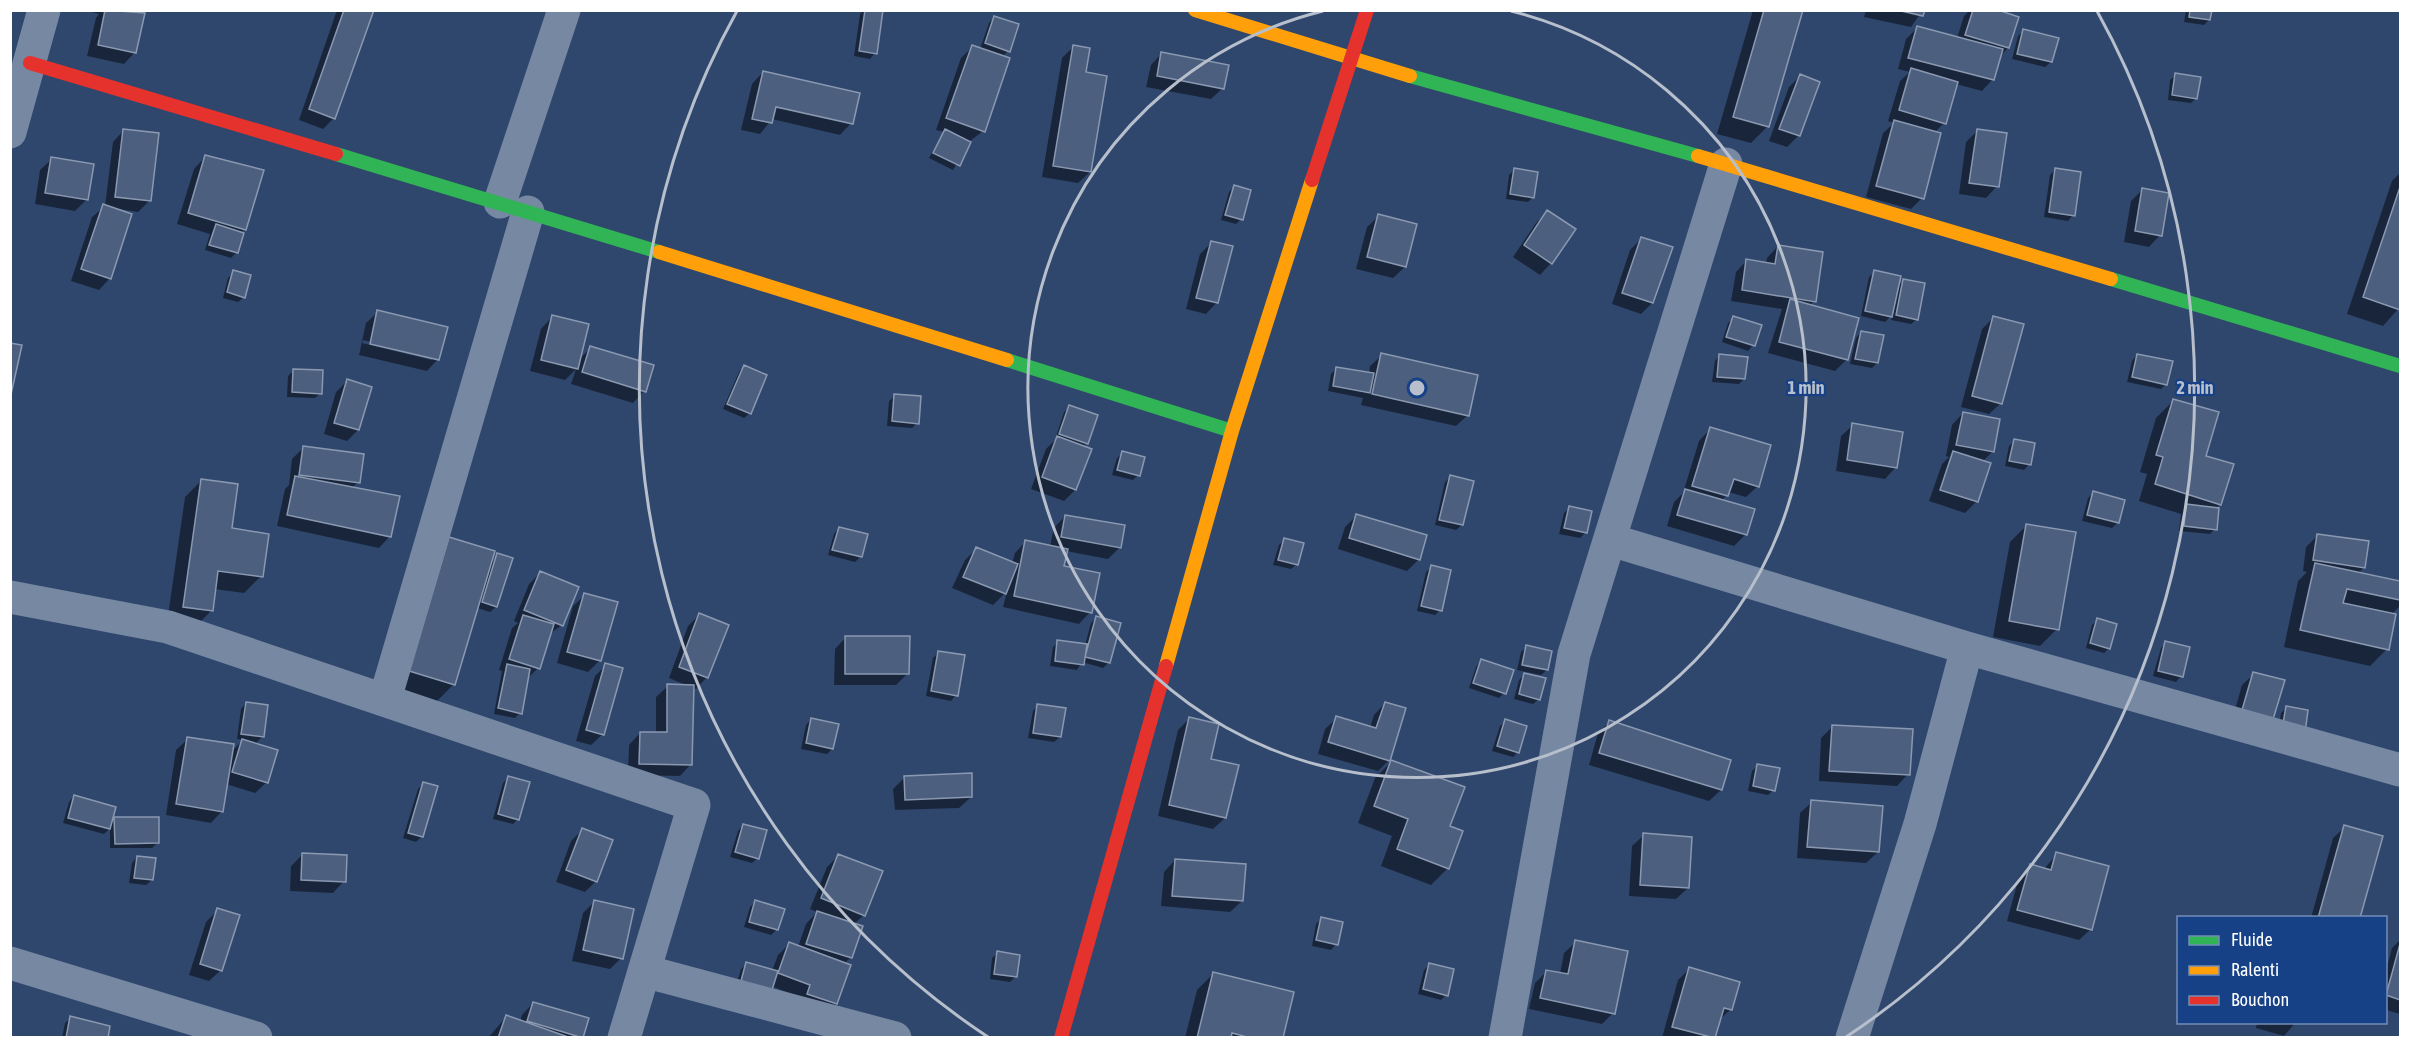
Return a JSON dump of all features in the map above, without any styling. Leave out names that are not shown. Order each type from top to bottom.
[{"type":"street","points":[[10,132],[44,10]]},
{"type":"street","points":[[385,699],[564,10]]},
{"type":"street","points":[[1195,10],[1352,60],[1726,164],[2400,366]]},
{"type":"street","points":[[1060,1038],[1232,431],[1367,10]]},
{"type":"street","points":[[30,63],[514,207],[1232,431]]},
{"type":"street","points":[[1505,1038],[1574,654],[1726,164]]},
{"type":"street","points":[[1611,540],[1967,648],[2399,764]]},
{"type":"street","points":[[10,597],[168,627],[694,805],[624,1038]]},
{"type":"street","points":[[1852,1038],[1920,824],[1967,648]]},
{"type":"street","points":[[10,963],[256,1038]]},
{"type":"street","points":[[644,971],[895,1038]]},
{"type":"building","points":[[105,10],[145,13],[136,53],[98,45]]},
{"type":"building","points":[[344,10],[374,10],[335,119],[309,109]]},
{"type":"building","points":[[865,10],[883,10],[877,54],[859,51]]},
{"type":"building","points":[[1764,10],[1803,10],[1769,127],[1733,117]]},
{"type":"building","points":[[1897,10],[1925,10],[1923,16]]},
{"type":"building","points":[[1973,10],[1998,10],[2019,17],[2009,48],[1965,35]]},
{"type":"building","points":[[2190,10],[2212,10],[2210,20],[2189,17]]},
{"type":"building","points":[[994,16],[1019,24],[1010,52],[985,43]]},
{"type":"building","points":[[1917,26],[2003,49],[1994,80],[1908,58]]},
{"type":"building","points":[[2023,29],[2059,38],[2052,62],[2017,54]]},
{"type":"building","points":[[972,45],[1010,58],[985,132],[946,118]]},
{"type":"building","points":[[1073,45],[1090,48],[1086,72],[1107,76],[1091,172],[1053,166]]},
{"type":"building","points":[[1161,52],[1229,65],[1224,89],[1157,76]]},
{"type":"building","points":[[1911,68],[1958,82],[1946,124],[1899,110]]},
{"type":"building","points":[[763,71],[860,93],[853,124],[776,107],[772,123],[752,119]]},
{"type":"building","points":[[2175,73],[2201,77],[2197,99],[2172,95]]},
{"type":"building","points":[[1800,74],[1820,82],[1800,136],[1779,129]]},
{"type":"building","points":[[1894,120],[1941,133],[1924,199],[1876,186]]},
{"type":"building","points":[[123,129],[159,133],[151,201],[115,197]]},
{"type":"building","points":[[945,129],[971,142],[960,166],[933,153]]},
{"type":"building","points":[[1977,129],[2007,133],[1999,187],[1969,183]]},
{"type":"building","points":[[205,155],[264,170],[246,230],[188,213]]},
{"type":"building","points":[[51,157],[94,164],[88,200],[45,193]]},
{"type":"building","points":[[1514,168],[1538,172],[1534,198],[1510,194]]},
{"type":"building","points":[[2055,168],[2081,172],[2075,216],[2049,212]]},
{"type":"building","points":[[1234,185],[1251,190],[1243,220],[1225,215]]},
{"type":"building","points":[[2400,187],[2400,310],[2363,297]]},
{"type":"building","points":[[2142,188],[2169,193],[2162,236],[2135,231]]},
{"type":"building","points":[[103,204],[132,214],[111,279],[81,269]]},
{"type":"building","points":[[1547,210],[1576,229],[1552,264],[1524,245]]},
{"type":"building","points":[[1378,214],[1417,224],[1406,267],[1367,257]]},
{"type":"building","points":[[216,224],[244,233],[238,253],[209,245]]},
{"type":"building","points":[[1641,237],[1673,247],[1653,303],[1622,293]]},
{"type":"building","points":[[1211,241],[1233,246],[1218,303],[1196,298]]},
{"type":"building","points":[[1778,245],[1823,252],[1816,302],[1742,290],[1746,259],[1775,264]]},
{"type":"building","points":[[233,270],[251,275],[245,298],[227,292]]},
{"type":"building","points":[[1874,270],[1901,276],[1892,317],[1865,311]]},
{"type":"building","points":[[1903,279],[1925,283],[1918,320],[1896,315]]},
{"type":"building","points":[[1790,299],[1859,318],[1848,360],[1779,342]]},
{"type":"building","points":[[377,310],[448,327],[439,360],[370,344]]},
{"type":"building","points":[[552,315],[589,324],[578,369],[541,360]]},
{"type":"building","points":[[1733,316],[1762,325],[1755,346],[1726,337]]},
{"type":"building","points":[[1993,316],[2024,324],[2002,404],[1972,396]]},
{"type":"building","points":[[1861,331],[1884,335],[1878,363],[1855,359]]},
{"type":"building","points":[[10,343],[22,345],[10,399]]},
{"type":"building","points":[[590,346],[654,365],[646,392],[582,372]]},
{"type":"building","points":[[1381,353],[1478,375],[1469,416],[1372,394]]},
{"type":"building","points":[[1719,354],[1748,357],[1745,379],[1717,377]]},
{"type":"building","points":[[2137,354],[2173,361],[2167,385],[2132,377]]},
{"type":"building","points":[[744,365],[767,375],[751,414],[727,404]]},
{"type":"building","points":[[1336,367],[1374,373],[1370,393],[1333,386]]},
{"type":"building","points":[[293,369],[323,370],[322,394],[292,392]]},
{"type":"building","points":[[347,379],[372,387],[359,430],[334,423]]},
{"type":"building","points":[[894,394],[921,396],[919,424],[892,421]]},
{"type":"building","points":[[2173,399],[2219,412],[2206,456],[2234,464],[2221,505],[2155,484],[2163,457],[2156,455]]},
{"type":"building","points":[[1069,405],[1098,415],[1088,444],[1059,434]]},
{"type":"building","points":[[1963,412],[2000,419],[1994,452],[1956,445]]},
{"type":"building","points":[[1852,423],[1903,432],[1897,468],[1847,460]]},
{"type":"building","points":[[1710,427],[1771,445],[1759,487],[1734,479],[1728,496],[1692,486]]},
{"type":"building","points":[[1057,436],[1092,449],[1076,490],[1042,477]]},
{"type":"building","points":[[2014,439],[2035,443],[2031,465],[2009,461]]},
{"type":"building","points":[[303,446],[364,454],[360,483],[299,475]]},
{"type":"building","points":[[1122,451],[1145,457],[1140,476],[1117,470]]},
{"type":"building","points":[[1953,451],[1991,463],[1978,502],[1940,490]]},
{"type":"building","points":[[1450,475],[1474,481],[1463,525],[1439,520]]},
{"type":"building","points":[[295,476],[400,496],[391,537],[287,515]]},
{"type":"building","points":[[201,479],[238,484],[232,528],[269,534],[263,577],[218,571],[213,611],[183,607]]},
{"type":"building","points":[[1685,489],[1755,509],[1747,535],[1677,515]]},
{"type":"building","points":[[2093,491],[2125,500],[2119,523],[2087,515]]},
{"type":"building","points":[[2186,504],[2219,508],[2217,530],[2184,526]]},
{"type":"building","points":[[1569,506],[1592,511],[1587,533],[1564,528]]},
{"type":"building","points":[[1356,514],[1427,535],[1420,560],[1349,538]]},
{"type":"building","points":[[1065,515],[1125,525],[1121,548],[1061,537]]},
{"type":"building","points":[[2026,524],[2076,532],[2059,630],[2009,621]]},
{"type":"building","points":[[839,527],[868,534],[862,557],[832,550]]},
{"type":"building","points":[[2317,534],[2369,541],[2365,568],[2313,560]]},
{"type":"building","points":[[449,537],[495,551],[455,685],[409,671]]},
{"type":"building","points":[[1284,538],[1304,543],[1298,565],[1278,560]]},
{"type":"building","points":[[1025,540],[1068,549],[1064,566],[1100,573],[1092,613],[1014,596]]},
{"type":"building","points":[[976,547],[1018,564],[1006,594],[963,577]]},
{"type":"building","points":[[497,553],[513,558],[497,607],[482,602]]},
{"type":"building","points":[[2315,563],[2400,581],[2400,600],[2347,589],[2343,603],[2396,614],[2389,650],[2300,630]]},
{"type":"building","points":[[1431,565],[1451,570],[1442,611],[1421,606]]},
{"type":"building","points":[[540,571],[579,587],[563,626],[524,610]]},
{"type":"building","points":[[584,593],[618,602],[601,661],[567,652]]},
{"type":"building","points":[[699,613],[729,625],[708,678],[679,667]]},
{"type":"building","points":[[523,615],[554,624],[540,669],[509,659]]},
{"type":"building","points":[[1096,616],[1121,623],[1110,663],[1085,657]]},
{"type":"building","points":[[2097,618],[2117,624],[2110,649],[2090,643]]},
{"type":"building","points":[[845,636],[910,636],[909,674],[845,674]]},
{"type":"building","points":[[1057,640],[1087,644],[1084,665],[1055,661]]},
{"type":"building","points":[[2165,641],[2190,647],[2183,677],[2158,671]]},
{"type":"building","points":[[1526,645],[1552,651],[1548,670],[1522,665]]},
{"type":"building","points":[[938,651],[965,655],[958,696],[931,691]]},
{"type":"building","points":[[1481,659],[1514,670],[1506,694],[1473,683]]},
{"type":"building","points":[[605,663],[623,668],[604,735],[586,730]]},
{"type":"building","points":[[507,664],[530,669],[522,714],[498,708]]},
{"type":"building","points":[[2253,672],[2285,680],[2271,726],[2240,717]]},
{"type":"building","points":[[1524,673],[1546,678],[1540,700],[1519,694]]},
{"type":"building","points":[[667,684],[694,685],[692,765],[639,764],[640,732],[667,732]]},
{"type":"building","points":[[246,702],[268,705],[264,737],[241,734]]},
{"type":"building","points":[[1385,702],[1406,708],[1390,761],[1328,742],[1336,716],[1376,728]]},
{"type":"building","points":[[1037,704],[1066,708],[1061,737],[1033,733]]},
{"type":"building","points":[[2286,706],[2308,710],[2305,733],[2282,729]]},
{"type":"building","points":[[1189,717],[1219,724],[1211,759],[1239,765],[1226,818],[1169,805]]},
{"type":"building","points":[[811,718],[839,724],[833,749],[806,743]]},
{"type":"building","points":[[1505,719],[1527,726],[1519,753],[1497,746]]},
{"type":"building","points":[[1609,720],[1731,760],[1722,790],[1599,753]]},
{"type":"building","points":[[1832,725],[1913,729],[1910,775],[1829,771]]},
{"type":"building","points":[[187,737],[234,744],[223,812],[176,804]]},
{"type":"building","points":[[242,739],[278,750],[268,783],[232,772]]},
{"type":"building","points":[[1391,760],[1465,787],[1450,826],[1463,831],[1449,869],[1397,849],[1408,819],[1374,806]]},
{"type":"building","points":[[1757,764],[1780,768],[1775,791],[1753,786]]},
{"type":"building","points":[[972,773],[972,797],[905,800],[904,776]]},
{"type":"building","points":[[508,776],[530,782],[519,820],[498,814]]},
{"type":"building","points":[[423,782],[438,786],[423,837],[408,833]]},
{"type":"building","points":[[74,795],[116,807],[110,829],[68,818]]},
{"type":"building","points":[[1811,800],[1883,806],[1879,852],[1807,847]]},
{"type":"building","points":[[114,817],[159,817],[159,843],[115,844]]},
{"type":"building","points":[[743,824],[767,830],[759,859],[735,852]]},
{"type":"building","points":[[2344,825],[2383,836],[2361,916],[2319,916]]},
{"type":"building","points":[[582,828],[613,840],[597,882],[566,870]]},
{"type":"building","points":[[1643,833],[1692,837],[1689,888],[1640,885]]},
{"type":"building","points":[[2056,852],[2109,866],[2092,930],[2017,910],[2030,864],[2051,870]]},
{"type":"building","points":[[302,853],[347,855],[346,882],[301,880]]},
{"type":"building","points":[[838,854],[883,871],[865,916],[821,898]]},
{"type":"building","points":[[137,856],[156,858],[153,880],[134,878]]},
{"type":"building","points":[[1175,859],[1246,864],[1243,901],[1172,896]]},
{"type":"building","points":[[594,900],[634,909],[623,959],[583,950]]},
{"type":"building","points":[[755,900],[785,909],[778,930],[749,922]]},
{"type":"building","points":[[217,908],[240,915],[222,971],[200,964]]},
{"type":"building","points":[[817,911],[863,926],[852,958],[806,944]]},
{"type":"building","points":[[1321,917],[1343,922],[1338,945],[1316,940]]},
{"type":"building","points":[[1575,940],[1628,951],[1615,1014],[1540,998],[1546,970],[1568,974]]},
{"type":"building","points":[[789,942],[851,965],[837,1004],[807,994],[810,985],[778,973]]},
{"type":"building","points":[[2400,944],[2400,1000],[2387,995]]},
{"type":"building","points":[[997,951],[1020,955],[1017,977],[994,974]]},
{"type":"building","points":[[746,962],[778,971],[772,990],[741,981]]},
{"type":"building","points":[[1429,963],[1454,969],[1448,996],[1423,989]]},
{"type":"building","points":[[1689,967],[1740,982],[1732,1010],[1724,1008],[1715,1038],[1672,1027]]},
{"type":"building","points":[[1213,972],[1294,992],[1283,1038],[1251,1038],[1232,1033],[1231,1038],[1197,1038]]},
{"type":"building","points":[[533,1002],[589,1018],[583,1038],[527,1021]]},
{"type":"building","points":[[506,1015],[571,1038],[498,1038]]},
{"type":"building","points":[[70,1016],[110,1026],[108,1038],[66,1038]]},
{"type":"traffic: fast","points":[[1410,76],[1698,156]]},
{"type":"traffic: fast","points":[[336,154],[659,252]]},
{"type":"traffic: fast","points":[[2111,279],[2400,366]]},
{"type":"traffic: fast","points":[[1007,360],[1232,431]]},
{"type":"traffic: slow","points":[[1195,10],[1410,76]]},
{"type":"traffic: slow","points":[[1698,156],[2111,279]]},
{"type":"traffic: slow","points":[[1166,666],[1232,431],[1312,180]]},
{"type":"traffic: slow","points":[[659,252],[1007,360]]},
{"type":"traffic: jam","points":[[1312,180],[1367,10]]},
{"type":"traffic: jam","points":[[30,63],[336,154]]},
{"type":"traffic: jam","points":[[1061,1038],[1166,666]]}]
